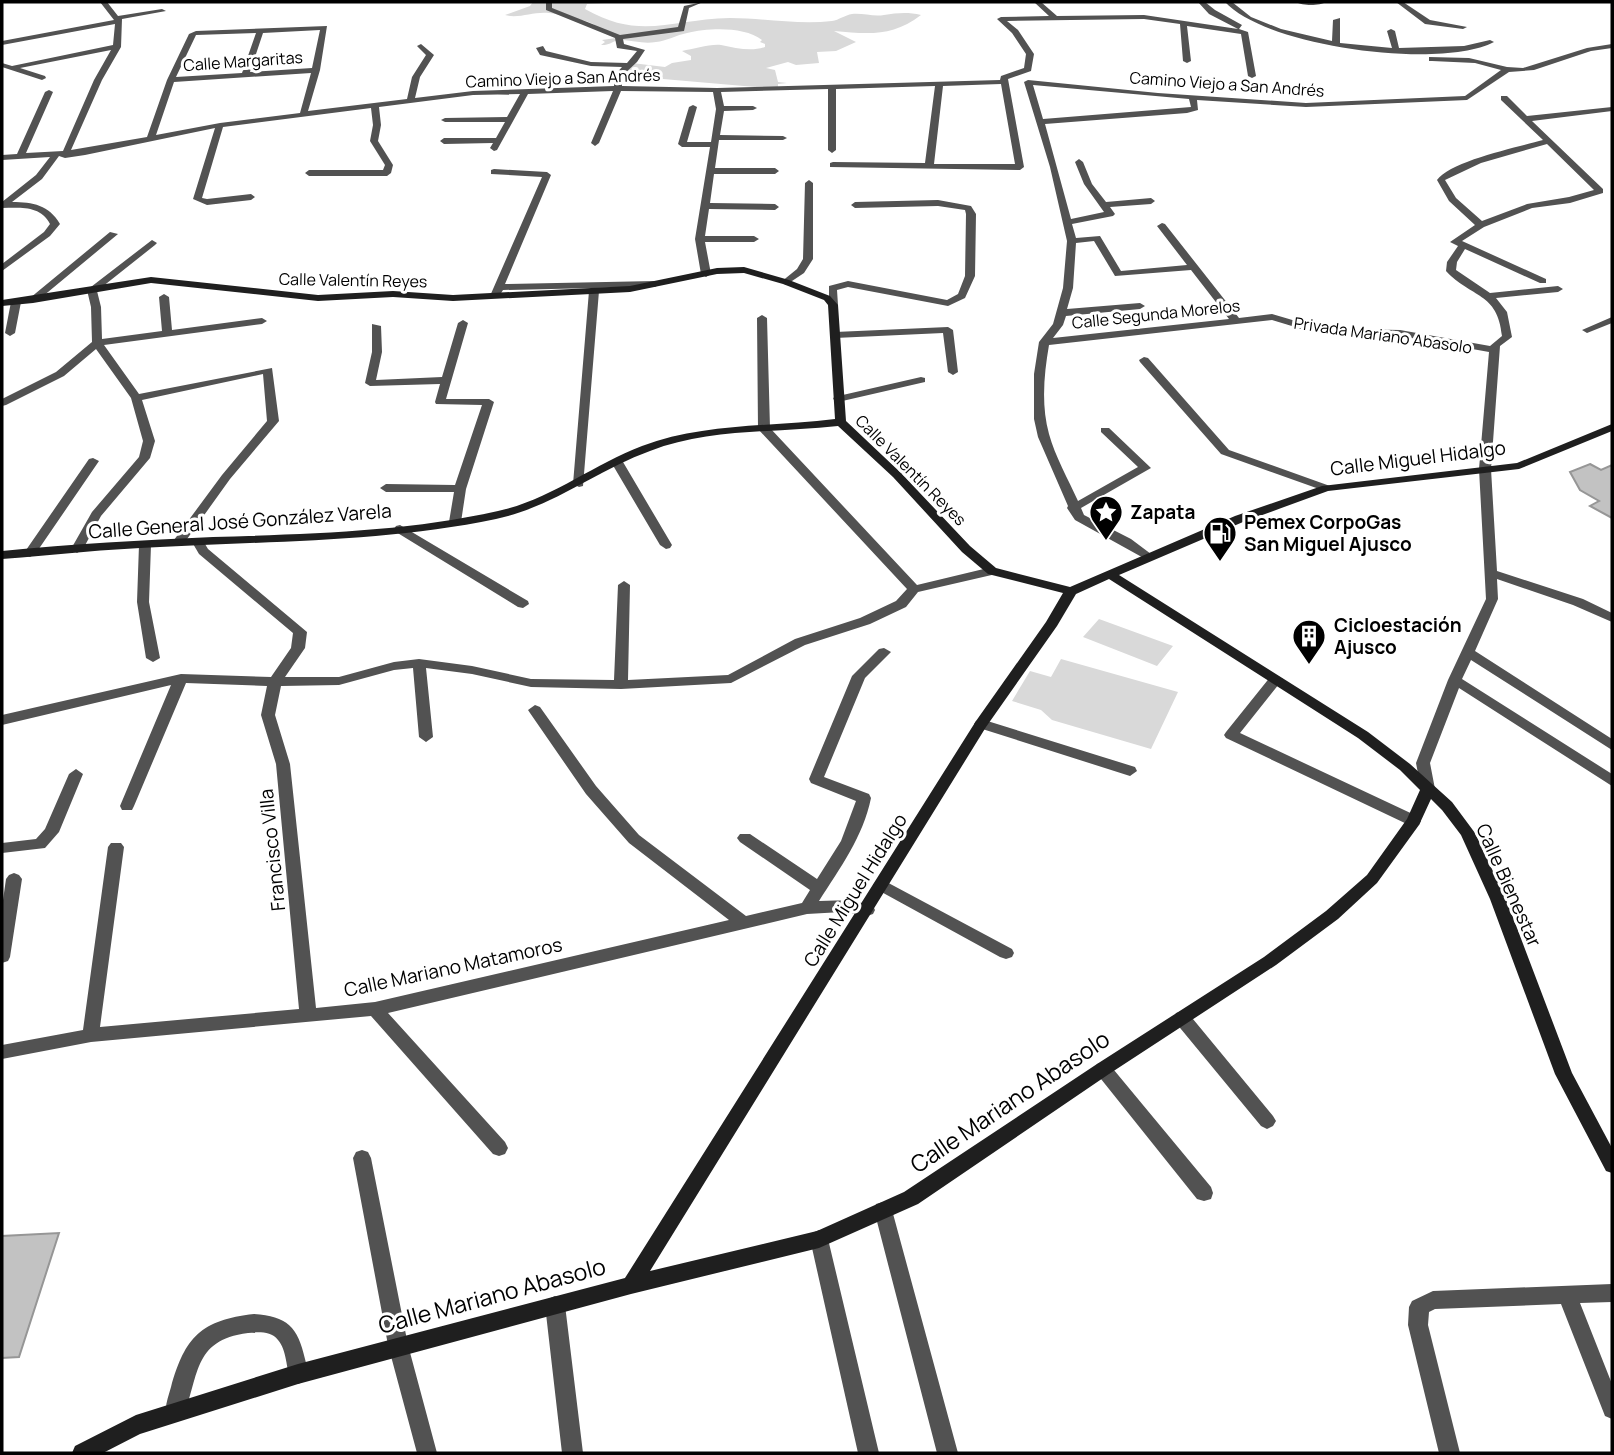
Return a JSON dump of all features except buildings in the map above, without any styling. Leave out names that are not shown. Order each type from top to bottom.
[{"type":"street","points":[[2,205],[39,177],[60,155],[117,47],[118,19],[103,2]]},
{"type":"street","points":[[550,2],[548,9],[619,37],[681,29],[686,7],[701,2]]},
{"type":"street","points":[[1037,2],[1053,16]]},
{"type":"street","points":[[1201,2],[1244,32],[1252,75]]},
{"type":"street","points":[[1228,2],[1248,17],[1277,29],[1335,44],[1408,51],[1475,47],[1490,42]]},
{"type":"street","points":[[1299,2],[1323,2]]},
{"type":"street","points":[[1399,2],[1429,22],[1463,27]]},
{"type":"street","points":[[2,43],[162,11]]},
{"type":"street","points":[[833,165],[1020,167],[1004,78],[1028,69],[1030,54],[1016,32],[1001,19],[1053,16],[1144,17],[1244,32]]},
{"type":"street","points":[[1335,44],[1338,20]]},
{"type":"street","points":[[1183,23],[1187,61]]},
{"type":"street","points":[[150,140],[172,80],[194,34],[324,28],[316,71],[303,114]]},
{"type":"street","points":[[1391,31],[1396,50]]},
{"type":"street","points":[[245,75],[260,32]]},
{"type":"street","points":[[595,142],[618,88],[615,82],[618,73],[640,56],[641,51],[620,46],[619,37]]},
{"type":"street","points":[[410,102],[416,77],[430,55],[421,46]]},
{"type":"street","points":[[1408,51],[1420,58],[1477,62],[1506,70],[1535,68],[1593,48],[1612,46]]},
{"type":"street","points":[[11,68],[117,47]]},
{"type":"street","points":[[540,48],[543,53],[591,64],[628,65]]},
{"type":"street","points":[[2,65],[42,78]]},
{"type":"street","name":"Camino Viejo a San Andrés","points":[[1028,82],[1306,106],[1467,98],[1506,70]]},
{"type":"street","name":"Calle Margaritas","points":[[172,80],[316,71]]},
{"type":"street","points":[[1015,73],[1028,82],[1072,240],[1070,275],[1061,313],[1058,324],[1044,342],[1039,374],[1040,419],[1044,437],[1079,517],[1127,542],[1149,557]]},
{"type":"street","name":"Camino Viejo a San Andrés","points":[[2,157],[60,155],[220,125],[473,93],[1004,82]]},
{"type":"street","points":[[929,166],[939,84]]},
{"type":"street","points":[[832,87],[832,150]]},
{"type":"street","points":[[444,141],[497,144],[526,90]]},
{"type":"street","points":[[706,274],[700,239],[720,108],[717,90]]},
{"type":"street","points":[[20,156],[49,92]]},
{"type":"street","points":[[1041,122],[1187,111],[1195,108],[1192,98]]},
{"type":"street","points":[[1495,350],[1495,345],[1507,337],[1504,311],[1491,296],[1475,289],[1451,271],[1459,243],[1481,225],[1530,206],[1570,200],[1600,191],[1504,98]]},
{"type":"street","points":[[309,173],[387,173],[389,165],[374,141],[377,125],[374,106]]},
{"type":"street","points":[[693,107],[682,144],[783,138]]},
{"type":"street","points":[[720,108],[753,108]]},
{"type":"street","points":[[1524,119],[1612,108]]},
{"type":"street","points":[[445,120],[510,119]]},
{"type":"street","points":[[220,125],[197,199],[207,202],[251,197]]},
{"type":"street","points":[[1481,225],[1454,202],[1444,188],[1441,180],[1444,176],[1478,161],[1548,141]]},
{"type":"street","points":[[1068,222],[1110,214],[1088,184],[1079,162]]},
{"type":"street","points":[[712,170],[775,171]]},
{"type":"street","points":[[494,172],[547,175],[497,292],[660,284]]},
{"type":"street","points":[[786,282],[801,271],[808,259],[808,183]]},
{"type":"street","points":[[1104,205],[1151,201]]},
{"type":"street","points":[[833,305],[832,288],[848,284],[948,303],[962,296],[970,276],[971,214],[968,208],[938,203],[855,205]]},
{"type":"street","points":[[2,205],[41,208],[51,214],[55,224],[47,234],[2,268]]},
{"type":"street","points":[[707,206],[775,207]]},
{"type":"street","points":[[1162,226],[1236,321]]},
{"type":"street","points":[[33,300],[113,234]]},
{"type":"street","points":[[1072,240],[1097,238],[1118,274],[1194,267]]},
{"type":"street","points":[[700,239],[754,239]]},
{"type":"street","points":[[77,550],[96,515],[130,471],[144,458],[149,441],[135,398],[97,343],[96,307],[92,290],[152,243]]},
{"type":"street","points":[[1459,243],[1543,281]]},
{"type":"street","name":"Calle Valentín Reyes","points":[[2,303],[151,280],[318,298],[393,294],[453,298],[497,292],[630,289],[706,274],[744,270],[827,298],[833,305],[841,422],[897,475],[966,549],[992,571],[1071,592]]},
{"type":"street","points":[[1491,296],[1558,289]]},
{"type":"street","points":[[579,484],[594,291]]},
{"type":"street","points":[[164,296],[167,334]]},
{"type":"street","points":[[10,333],[16,302]]},
{"type":"street","points":[[1061,313],[1140,306]]},
{"type":"street","name":"Calle Segunda Morelos","points":[[1044,342],[1272,317]]},
{"type":"street","name":"Privada Mariano Abasolo","points":[[1272,317],[1305,327],[1350,332],[1400,333],[1495,350]]},
{"type":"street","points":[[762,318],[764,429],[914,589]]},
{"type":"street","points":[[1587,330],[1612,320]]},
{"type":"street","points":[[2,403],[60,374],[97,343],[262,321]]},
{"type":"street","points":[[455,522],[460,489],[489,402],[443,404],[440,399],[448,380],[463,323]]},
{"type":"street","points":[[376,326],[377,352],[370,383],[448,380]]},
{"type":"street","points":[[835,335],[948,330],[953,372]]},
{"type":"street","name":"Calle Mariano Abasolo","points":[[82,1453],[136,1425],[298,1374],[631,1284],[818,1238],[911,1198],[1270,961],[1332,915],[1372,879],[1414,821],[1428,789],[1423,763],[1455,680],[1492,599],[1485,469],[1495,350]]},
{"type":"street","points":[[1144,360],[1224,452],[1326,488]]},
{"type":"street","points":[[135,398],[268,370],[273,421],[226,477],[178,543]]},
{"type":"street","points":[[838,399],[921,380]]},
{"type":"street","name":"Calle General José González Varela","points":[[2,555],[178,543],[305,539],[455,522],[530,506],[579,484],[646,448],[674,439],[841,422]]},
{"type":"street","name":"Calle Miguel Hidalgo","points":[[631,1284],[981,724],[1071,592],[1238,519],[1326,488],[1520,466],[1612,427]]},
{"type":"street","points":[[1073,508],[1145,468],[1105,430]]},
{"type":"street","points":[[30,553],[93,461]]},
{"type":"street","points":[[617,462],[666,545]]},
{"type":"street","points":[[386,488],[460,489]]},
{"type":"street","points":[[400,529],[523,604]]},
{"type":"street","points":[[198,542],[203,551],[300,632],[298,648],[275,682]]},
{"type":"street","points":[[145,545],[143,602],[153,658]]},
{"type":"street","points":[[2,720],[180,678],[275,682],[339,681],[394,666],[419,663],[472,670],[531,684],[621,685],[731,679],[800,642],[864,621],[901,604],[914,589],[992,571]]},
{"type":"street","points":[[1491,573],[1578,602],[1612,617]]},
{"type":"street","name":"Calle Bienestar","points":[[1109,574],[1363,735],[1447,806],[1467,833],[1517,946],[1564,1074],[1612,1165]]},
{"type":"street","points":[[621,685],[624,584]]},
{"type":"street","points":[[807,908],[854,831],[862,814],[864,797],[816,779],[859,676],[884,652]]},
{"type":"street","points":[[1468,652],[1612,745]]},
{"type":"street","points":[[419,663],[426,737]]},
{"type":"street","points":[[127,806],[180,678]]},
{"type":"street","points":[[1276,679],[1231,735],[1414,821]]},
{"type":"street","points":[[1455,680],[1612,781]]},
{"type":"street","name":"Francisco Villa","points":[[275,682],[268,715],[283,764],[309,1016]]},
{"type":"street","points":[[535,710],[591,790],[634,839],[745,924]]},
{"type":"street","points":[[981,724],[1130,771]]},
{"type":"street","points":[[2,849],[40,844],[51,832],[76,774]]},
{"type":"street","points":[[745,838],[820,888]]},
{"type":"street","points":[[90,1035],[116,847]]},
{"type":"street","points":[[2,957],[14,879]]},
{"type":"street","points":[[881,886],[1006,953]]},
{"type":"street","name":"Calle Mariano Matamoros","points":[[2,1052],[90,1035],[376,1009],[807,908],[842,906],[867,910]]},
{"type":"street","points":[[376,1009],[499,1149]]},
{"type":"street","points":[[1182,1018],[1267,1121]]},
{"type":"street","points":[[1103,1069],[1204,1193]]},
{"type":"street","points":[[362,1158],[398,1345],[427,1453]]},
{"type":"street","points":[[883,1210],[948,1453]]},
{"type":"street","points":[[818,1238],[869,1453]]},
{"type":"street","points":[[1449,1453],[1418,1325],[1419,1307],[1433,1300],[1612,1293]]},
{"type":"street","points":[[1567,1295],[1612,1409]]},
{"type":"street","points":[[555,1305],[573,1453]]},
{"type":"street","points":[[175,1412],[189,1363],[199,1344],[212,1332],[263,1321],[278,1326],[287,1334],[298,1374]]},
{"type":"shaded area","points":[[533,2],[623,2],[587,4],[585,9],[605,19],[640,26],[730,18],[819,22],[852,14],[921,15],[890,31],[834,31],[856,42],[836,51],[817,52],[819,63],[796,65],[788,62],[766,68],[775,70],[778,82],[787,83],[778,84],[778,89],[663,79],[648,82],[624,76],[632,63],[665,67],[691,60],[691,56],[682,51],[712,45],[749,49],[765,47],[765,44],[760,42],[762,40],[746,32],[705,30],[656,42],[620,40],[601,45],[605,42],[602,40],[616,38],[585,21],[549,13],[505,15],[530,6]]},
{"type":"shaded area","points":[[1099,619],[1173,646],[1157,666],[1083,637]]},
{"type":"shaded area","points":[[1061,659],[1178,692],[1151,749],[1052,720],[1041,710],[1012,701],[1030,671],[1051,677]]},
{"type":"place","name":"Zapata","points":[[1106,542]]},
{"type":"place","name":"Pemex CorpoGas San Miguel Ajusco","points":[[1220,563]]},
{"type":"place","name":"Cicloestación Ajusco","points":[[1309,666]]}]
